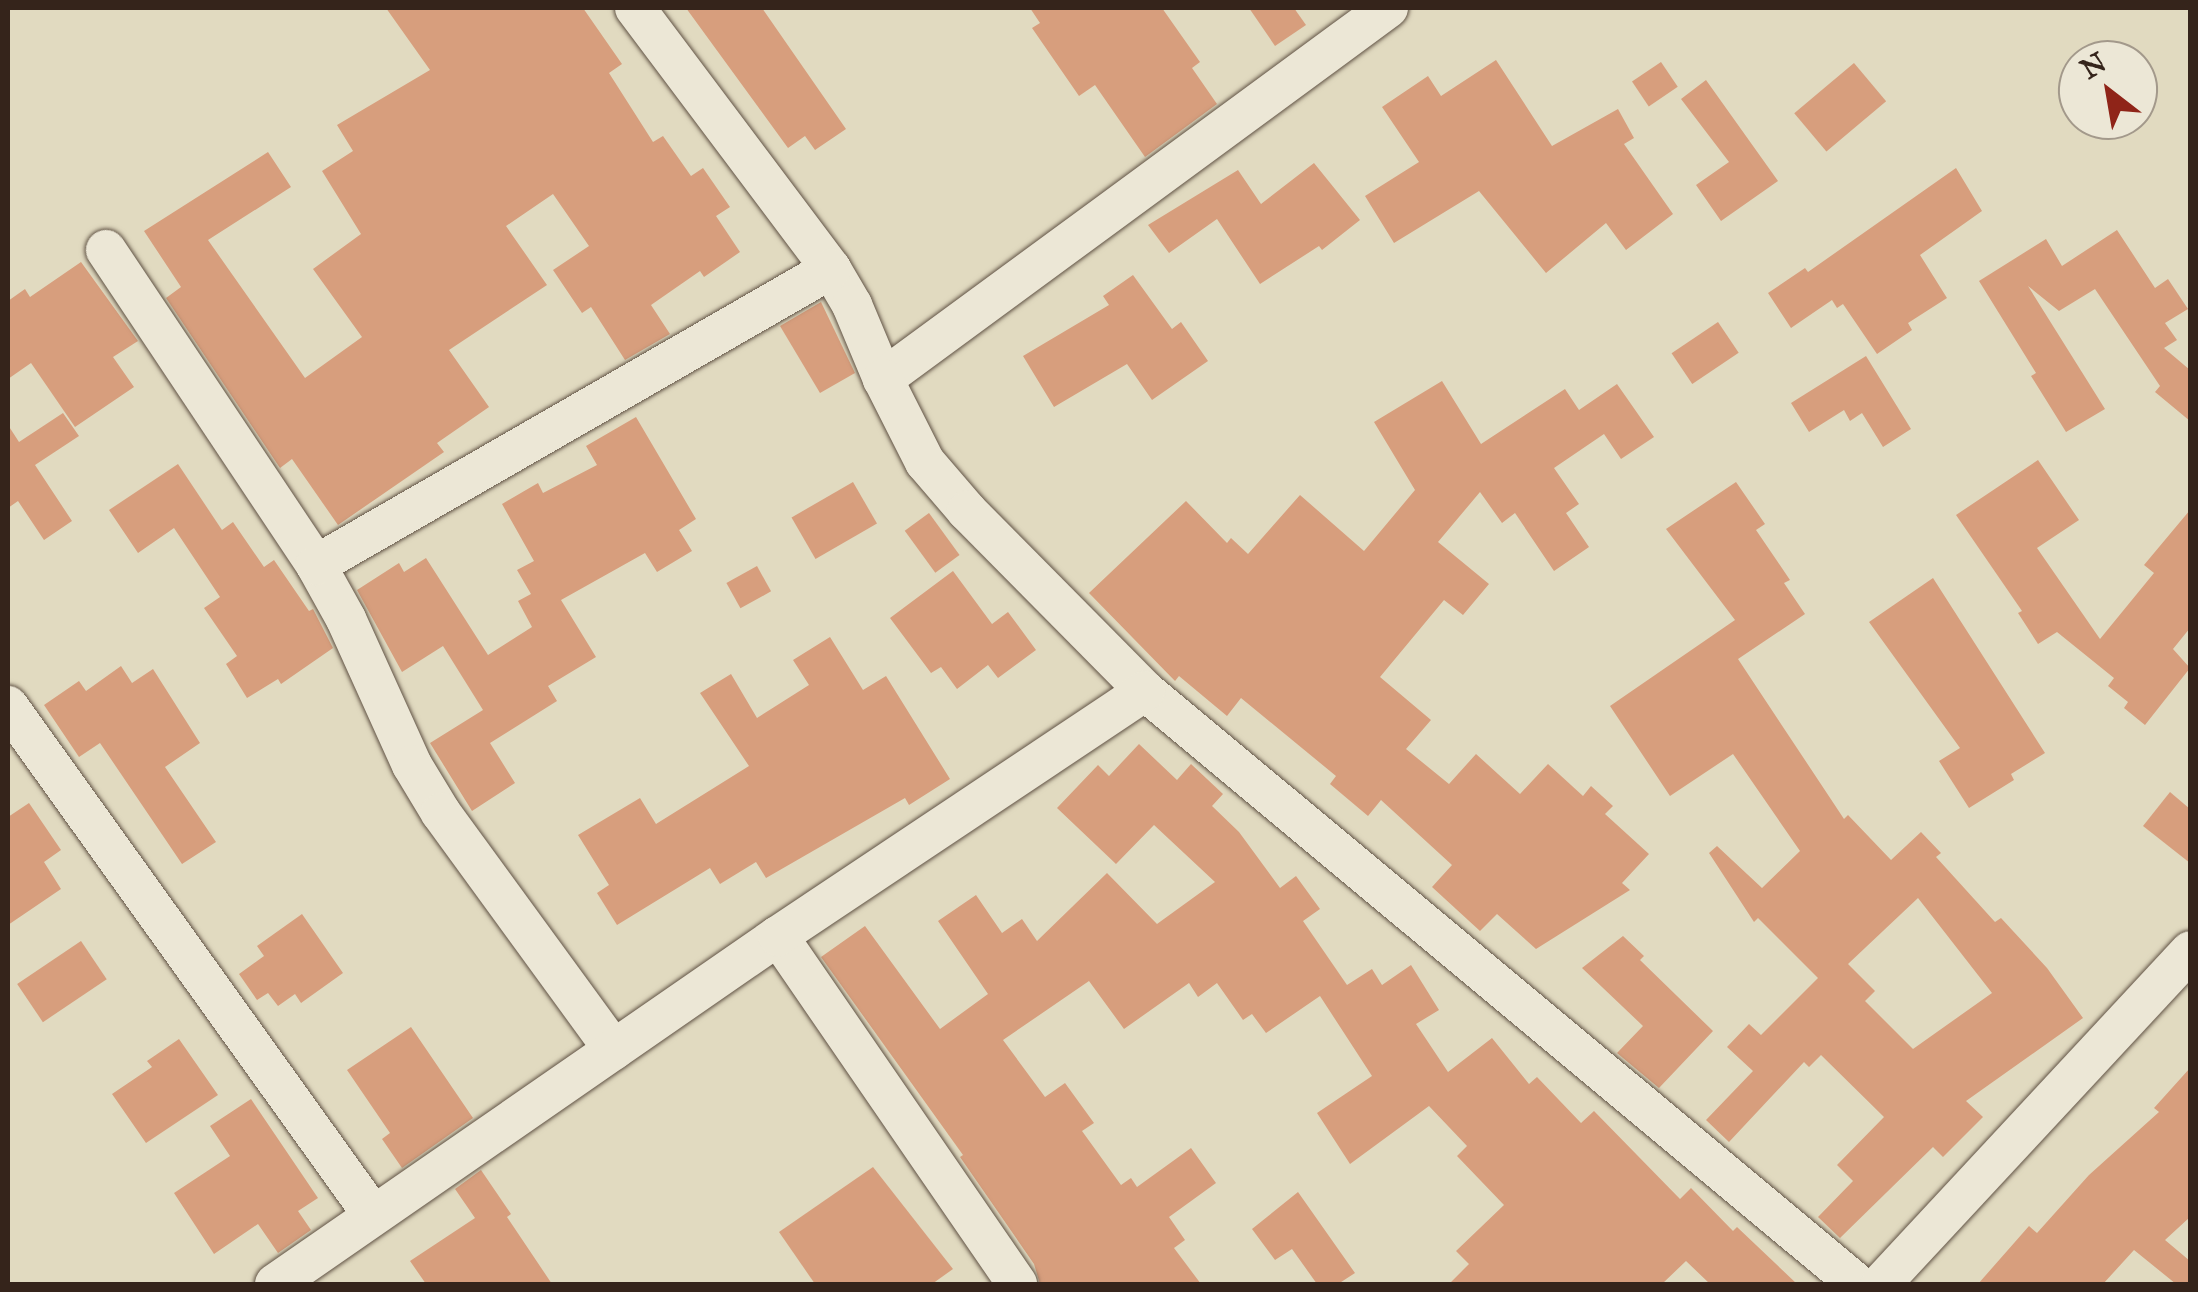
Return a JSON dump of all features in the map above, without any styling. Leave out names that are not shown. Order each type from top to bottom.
[{"type":"street","points":[[635,8],[831,269],[926,462],[966,511],[1145,691],[1858,1284]]},
{"type":"street","points":[[882,379],[1388,8]]},
{"type":"street","points":[[106,250],[316,566],[346,618],[412,764],[441,813],[614,1050]]},
{"type":"street","points":[[316,566],[831,269]]},
{"type":"street","points":[[275,1284],[778,936],[1145,691]]},
{"type":"street","points":[[8,706],[373,1215]]},
{"type":"street","points":[[778,936],[1017,1284]]},
{"type":"street","points":[[1881,1284],[2190,952]]},
{"type":"building","points":[[386,8],[583,8],[622,64],[609,73],[653,142],[663,136],[691,176],[703,168],[730,207],[716,216],[740,252],[704,277],[700,271],[651,305],[670,334],[625,360],[591,307],[582,313],[553,270],[589,246],[553,194],[506,226],[547,285],[449,350],[489,407],[437,443],[444,452],[338,525],[292,459],[280,468],[166,298],[181,287],[144,231],[268,152],[291,187],[208,240],[305,378],[362,337],[313,269],[361,234],[322,171],[353,151],[337,125],[430,70]]},
{"type":"building","points":[[686,8],[762,8],[846,129],[815,150],[805,136],[788,148]]},
{"type":"building","points":[[1030,8],[1162,8],[1200,62],[1192,68],[1217,104],[1145,157],[1095,85],[1079,96],[1032,28],[1040,23]]},
{"type":"building","points":[[1249,8],[1294,8],[1306,25],[1275,46]]},
{"type":"building","points":[[1496,60],[1552,146],[1618,109],[1634,138],[1624,144],[1673,214],[1626,250],[1606,223],[1546,273],[1479,191],[1394,243],[1365,196],[1419,162],[1382,107],[1428,76],[1441,96]]},
{"type":"building","points":[[1661,62],[1678,87],[1649,106],[1632,82]]},
{"type":"building","points":[[1854,63],[1886,101],[1826,151],[1794,113]]},
{"type":"building","points":[[1706,80],[1778,181],[1721,221],[1696,185],[1729,162],[1681,99]]},
{"type":"building","points":[[1314,163],[1360,220],[1322,250],[1319,246],[1260,284],[1217,219],[1169,253],[1148,225],[1238,170],[1261,204]]},
{"type":"building","points":[[1956,168],[1982,211],[1920,255],[1947,298],[1908,323],[1912,330],[1877,354],[1843,304],[1837,308],[1832,300],[1791,328],[1768,293],[1805,268],[1808,272]]},
{"type":"building","points":[[2117,230],[2155,288],[2168,279],[2188,309],[2165,323],[2177,340],[2164,348],[2190,370],[2190,421],[2155,392],[2160,386],[2095,289],[2059,311],[2028,286],[2105,409],[2066,432],[2031,376],[2036,373],[1979,281],[2046,239],[2062,266]]},
{"type":"building","points":[[81,262],[138,341],[113,357],[134,387],[75,427],[31,363],[8,379],[8,301],[25,289],[30,297]]},
{"type":"building","points":[[1133,275],[1172,329],[1181,322],[1208,361],[1152,400],[1127,364],[1054,407],[1023,356],[1109,305],[1103,296]]},
{"type":"building","points":[[821,302],[855,373],[820,393],[780,326]]},
{"type":"building","points":[[1718,322],[1739,353],[1692,384],[1672,353]]},
{"type":"building","points":[[1866,356],[1911,429],[1883,447],[1862,413],[1850,421],[1844,410],[1809,432],[1791,403]]},
{"type":"building","points":[[1442,381],[1481,444],[1565,389],[1579,410],[1617,384],[1654,437],[1621,459],[1604,434],[1554,468],[1579,504],[1566,513],[1589,547],[1554,571],[1515,513],[1502,523],[1480,492],[1438,542],[1489,584],[1463,615],[1444,600],[1380,677],[1431,720],[1406,749],[1449,784],[1476,754],[1520,794],[1548,764],[1583,796],[1591,786],[1613,806],[1605,814],[1649,854],[1622,883],[1630,890],[1536,949],[1497,914],[1480,931],[1432,887],[1452,865],[1381,800],[1368,816],[1330,784],[1336,776],[1241,698],[1227,716],[1179,676],[1175,681],[1089,593],[1186,501],[1227,543],[1231,538],[1248,554],[1300,495],[1364,551],[1415,490],[1374,422]]},
{"type":"building","points":[[63,413],[79,436],[35,465],[72,521],[44,540],[18,501],[8,508],[8,425],[19,442]]},
{"type":"building","points":[[636,417],[696,519],[679,530],[692,551],[657,572],[645,553],[561,600],[596,657],[548,686],[557,701],[490,743],[515,783],[472,811],[430,743],[483,710],[443,646],[402,672],[357,590],[399,563],[404,572],[426,558],[488,655],[532,627],[518,601],[531,594],[517,570],[534,561],[502,504],[538,483],[543,493],[597,465],[586,446]]},
{"type":"building","points":[[2038,460],[2079,520],[2037,548],[2100,639],[2154,573],[2144,565],[2190,510],[2190,628],[2173,649],[2190,668],[2145,725],[2124,708],[2128,702],[2108,686],[2114,678],[2057,632],[2038,644],[2018,613],[2022,611],[1956,515]]},
{"type":"building","points":[[178,464],[222,530],[233,522],[264,567],[274,560],[309,611],[313,609],[333,648],[281,684],[278,679],[247,698],[226,664],[237,656],[204,608],[220,597],[174,528],[138,553],[109,510]]},
{"type":"building","points":[[853,482],[877,524],[816,559],[792,518]]},
{"type":"building","points":[[1736,482],[1765,524],[1756,530],[1790,580],[1784,583],[1805,614],[1738,659],[1844,819],[1848,815],[1891,860],[1921,832],[1941,853],[1936,857],[1995,922],[2001,918],[2047,968],[2083,1018],[1966,1101],[1983,1117],[1943,1157],[1933,1147],[1840,1238],[1818,1217],[1853,1181],[1837,1165],[1884,1117],[1821,1055],[1809,1067],[1804,1062],[1729,1142],[1706,1120],[1753,1071],[1727,1047],[1749,1024],[1761,1035],[1818,978],[1758,918],[1754,922],[1709,853],[1717,846],[1762,888],[1800,851],[1733,754],[1670,796],[1610,706],[1735,620],[1666,529]],"holes":[[[1918,898],[1992,993],[1913,1049],[1865,1001],[1875,991],[1848,964]]]},
{"type":"building","points":[[929,513],[960,555],[935,573],[905,531]]},
{"type":"building","points":[[757,566],[771,591],[740,608],[726,583]]},
{"type":"building","points":[[953,571],[992,624],[1008,612],[1036,650],[998,678],[988,665],[957,689],[941,667],[931,673],[890,618]]},
{"type":"building","points":[[1933,578],[2045,753],[2011,774],[2014,780],[1969,808],[1939,761],[1960,748],[1869,622]]},
{"type":"building","points":[[830,637],[863,690],[886,676],[950,779],[909,805],[905,798],[766,878],[756,862],[720,884],[710,868],[617,925],[597,893],[609,885],[578,835],[640,798],[656,824],[749,766],[700,693],[731,674],[757,718],[809,685],[793,660]]},
{"type":"building","points":[[121,666],[132,683],[153,669],[200,743],[165,767],[216,842],[182,864],[100,743],[79,757],[44,705],[79,681],[86,691]]},
{"type":"building","points":[[1139,744],[1177,780],[1191,764],[1223,794],[1212,806],[1239,832],[1280,888],[1296,876],[1320,909],[1303,921],[1347,985],[1372,969],[1382,985],[1411,965],[1439,1010],[1416,1024],[1448,1072],[1492,1038],[1529,1084],[1537,1077],[1581,1123],[1594,1111],[1680,1199],[1691,1188],[1733,1231],[1737,1227],[1797,1284],[1710,1284],[1686,1261],[1662,1284],[1449,1284],[1469,1264],[1456,1251],[1504,1205],[1457,1156],[1467,1146],[1429,1106],[1350,1164],[1317,1113],[1372,1076],[1320,996],[1266,1033],[1252,1014],[1243,1020],[1217,983],[1198,997],[1189,983],[1124,1029],[1089,981],[1003,1040],[1045,1097],[1065,1083],[1094,1123],[1082,1131],[1121,1185],[1131,1178],[1137,1187],[1191,1148],[1216,1183],[1169,1217],[1185,1240],[1174,1248],[1201,1284],[1040,1284],[1034,1264],[960,1157],[963,1155],[821,957],[865,926],[940,1029],[988,994],[938,921],[976,895],[1002,933],[1022,919],[1037,941],[1107,873],[1157,924],[1215,882],[1154,825],[1116,864],[1057,808],[1098,765],[1109,776]]},
{"type":"building","points":[[2170,792],[2190,809],[2190,863],[2143,826]]},
{"type":"building","points":[[29,803],[61,850],[44,862],[61,889],[8,925],[8,817]]},
{"type":"building","points":[[302,914],[343,973],[301,1003],[295,994],[278,1006],[268,993],[257,1000],[239,974],[264,956],[257,946]]},
{"type":"building","points":[[1623,936],[1644,956],[1640,960],[1713,1031],[1659,1088],[1617,1053],[1643,1026],[1582,968]]},
{"type":"building","points":[[81,941],[107,979],[43,1022],[17,984]]},
{"type":"building","points":[[411,1027],[473,1118],[402,1168],[382,1139],[390,1133],[347,1070]]},
{"type":"building","points":[[179,1039],[218,1095],[146,1143],[112,1094],[152,1067],[147,1061]]},
{"type":"building","points":[[2190,1068],[2190,1217],[2165,1240],[2190,1261],[2190,1284],[2176,1284],[2134,1250],[2103,1284],[1978,1284],[2029,1226],[2037,1233],[2089,1175],[2159,1112],[2154,1108]]},
{"type":"building","points":[[251,1099],[318,1198],[298,1211],[311,1230],[278,1253],[258,1224],[214,1254],[174,1193],[230,1156],[210,1126]]},
{"type":"building","points":[[873,1167],[953,1269],[932,1284],[815,1284],[779,1232]]},
{"type":"building","points":[[481,1170],[552,1284],[426,1284],[410,1261],[475,1218],[455,1189]]},
{"type":"building","points":[[1298,1192],[1355,1273],[1338,1284],[1317,1284],[1292,1249],[1275,1260],[1252,1229]]}]
